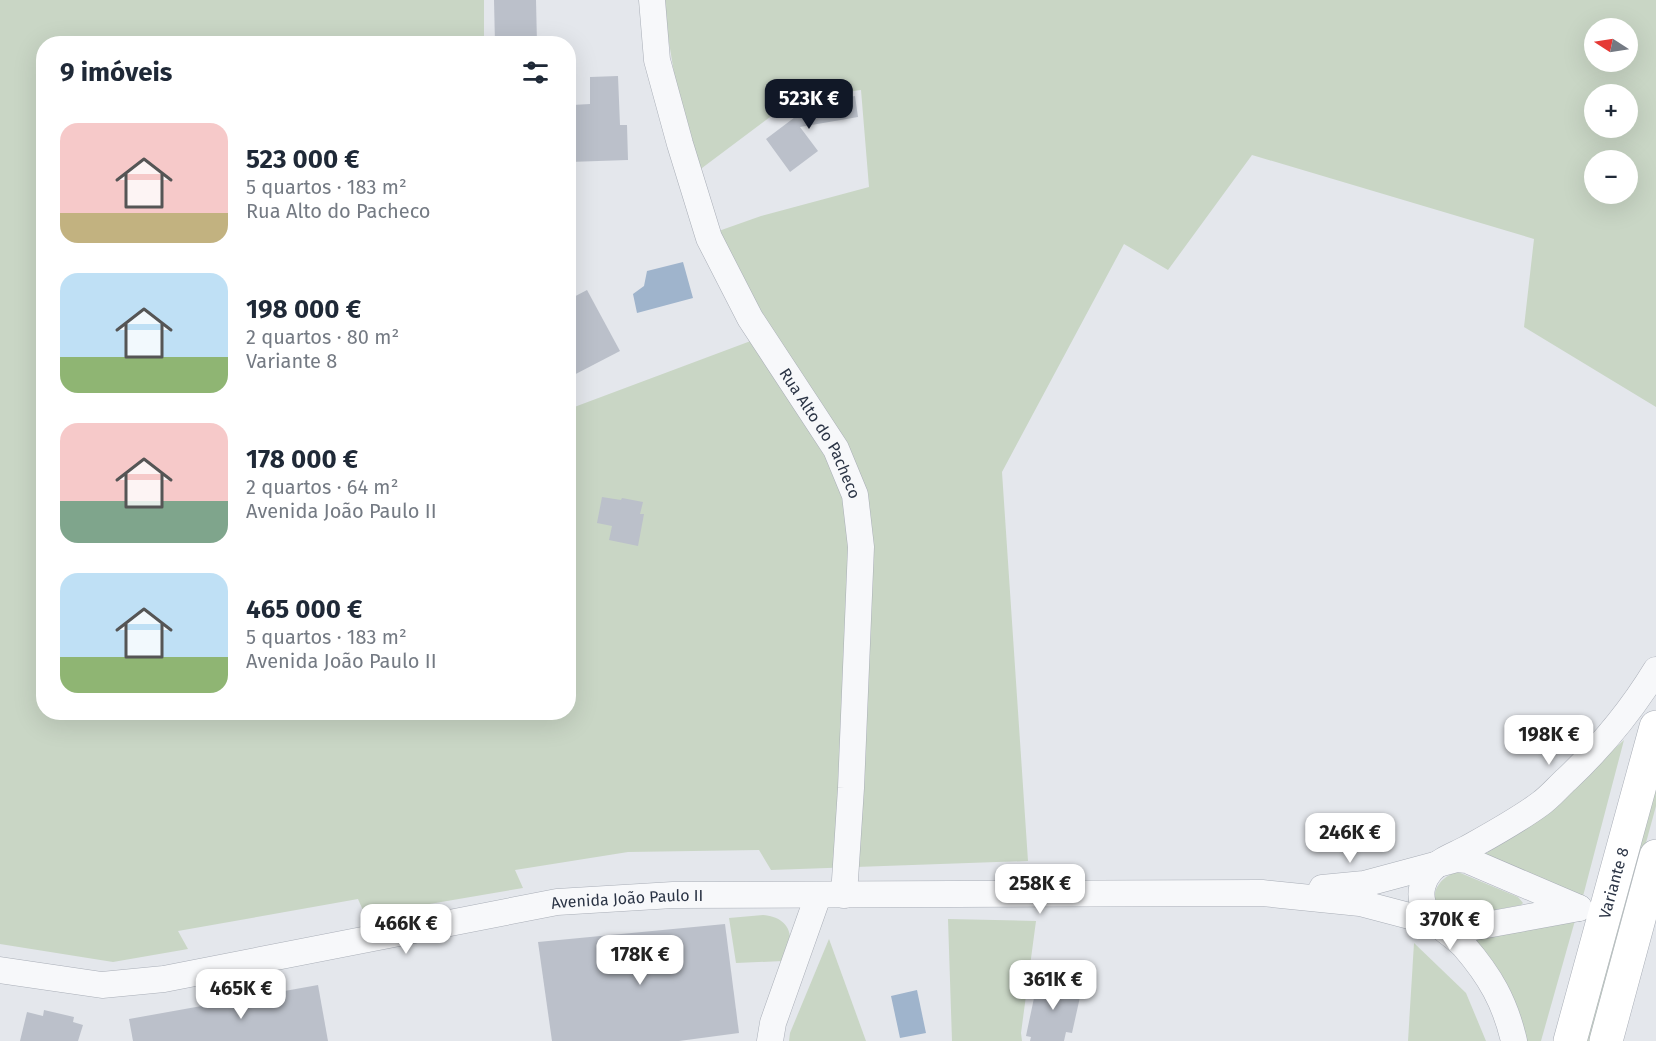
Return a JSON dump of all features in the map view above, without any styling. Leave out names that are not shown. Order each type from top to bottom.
[{"type":"main road","name":"Variante 8","points":[[1570,1041],[1656,727]]},
{"type":"main road","name":"Variante 8","points":[[1606,1041],[1656,856]]},
{"type":"street","name":"Rua Alto do Pacheco","points":[[652,0],[657,60],[680,144],[710,238],[750,318],[836,449],[855,495],[861,547],[844,895]]},
{"type":"street","points":[[1515,1041],[1501,997],[1479,965],[1462,944],[1426,912],[1422,890],[1427,876],[1443,861],[1491,835],[1541,803],[1599,748],[1641,694],[1656,670]]},
{"type":"street","points":[[1457,859],[1467,860],[1579,908],[1457,930],[1359,903],[1262,893],[1364,884],[1457,859]]},
{"type":"street","name":"Avenida João Paulo II","points":[[0,970],[102,985],[164,979],[557,902],[673,895],[1262,893]]},
{"type":"street","points":[[770,1041],[773,1023],[818,896]]},
{"type":"green space","points":[[0,0],[484,0],[484,36],[36,36],[36,720],[576,720],[576,406],[772,333],[713,233],[761,216],[869,187],[861,90],[794,99],[698,171],[681,115],[662,0],[1656,0],[1656,407],[1524,327],[1534,239],[1252,155],[1168,270],[1124,244],[1002,472],[1028,861],[771,870],[759,850],[628,852],[515,870],[523,888],[365,915],[358,899],[178,931],[188,949],[113,962],[0,944]]},
{"type":"green space","points":[[1624,740],[1582,900],[1484,855],[1562,797]]},
{"type":"green space","points":[[1656,771],[1656,806],[1592,1041],[1583,1041]]},
{"type":"green space","points":[[1458,872],[1518,897],[1523,903],[1451,918],[1439,909],[1435,897],[1442,881]]},
{"type":"green space","points":[[763,915],[779,919],[789,931],[790,943],[783,961],[736,963],[729,918]]},
{"type":"green space","points":[[1576,917],[1541,1041],[1524,1041],[1467,937]]},
{"type":"green space","points":[[948,919],[1036,921],[1021,1033],[1022,1041],[952,1041]]},
{"type":"green space","points":[[829,939],[866,1041],[789,1041],[790,1033]]},
{"type":"green space","points":[[1414,943],[1466,993],[1486,1041],[1408,1041]]},
{"type":"water","points":[[683,262],[693,298],[637,313],[633,294],[644,286],[647,271]]},
{"type":"water","points":[[917,990],[926,1033],[900,1038],[891,996]]},
{"type":"building","points":[[494,0],[536,0],[537,36],[495,36]]},
{"type":"building","points":[[618,76],[620,125],[627,125],[628,160],[576,162],[576,105],[590,104],[590,77]]},
{"type":"building","points":[[855,96],[858,117],[800,127],[818,151],[790,172],[766,139],[815,102]]},
{"type":"building","points":[[587,290],[620,351],[576,374],[576,296]]},
{"type":"building","points":[[602,497],[643,502],[640,514],[644,514],[638,546],[609,540],[612,526],[597,523]]},
{"type":"building","points":[[725,924],[739,1033],[679,1041],[552,1041],[538,942]]},
{"type":"building","points":[[1038,979],[1082,988],[1072,1033],[1066,1032],[1064,1041],[1030,1041],[1031,1037],[1026,1036]]},
{"type":"building","points":[[318,985],[328,1041],[133,1041],[129,1019]]},
{"type":"building","points":[[44,1010],[74,1017],[73,1022],[83,1025],[78,1041],[20,1041],[27,1012],[43,1016]]}]
